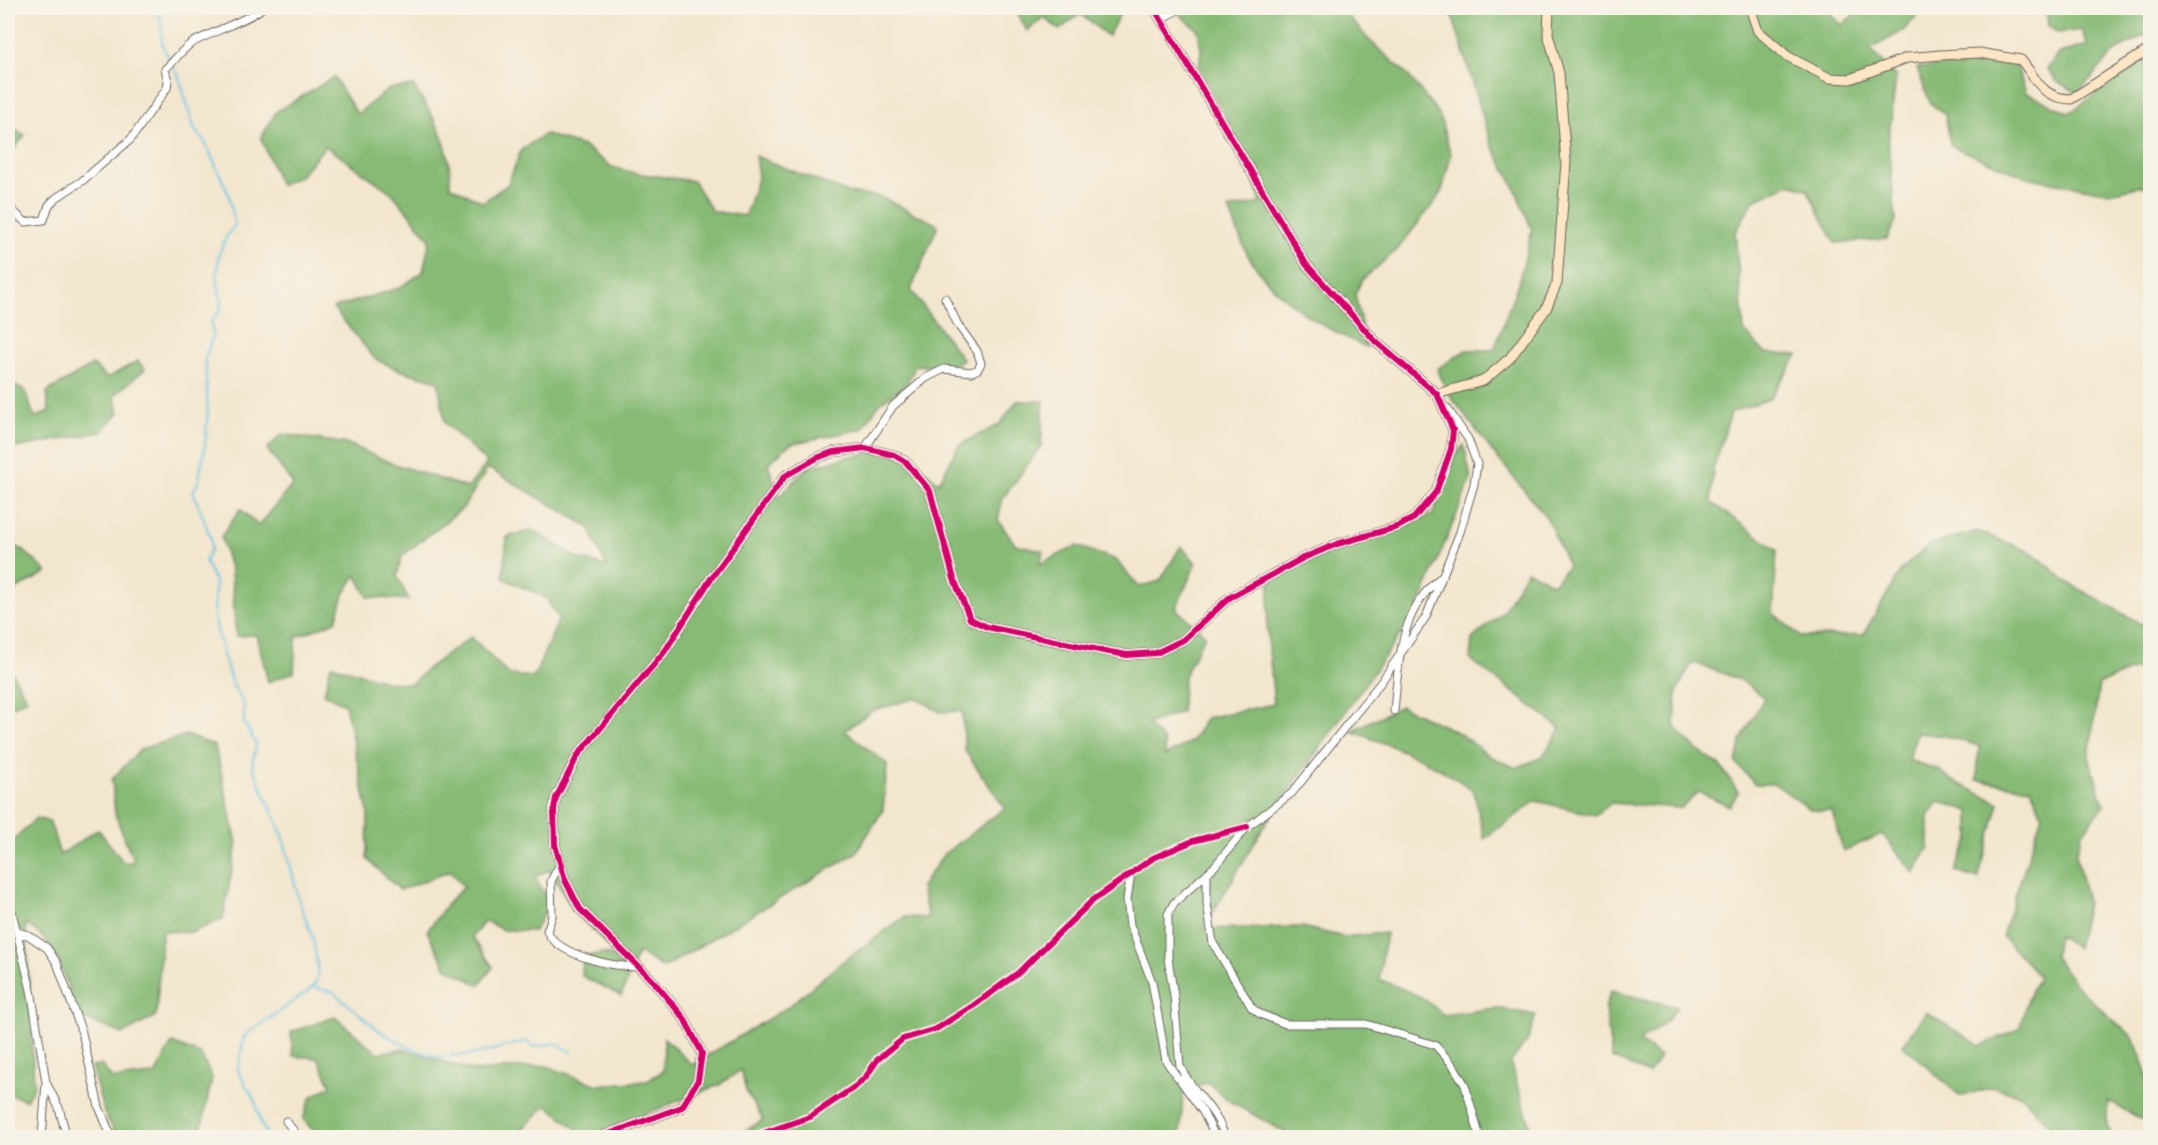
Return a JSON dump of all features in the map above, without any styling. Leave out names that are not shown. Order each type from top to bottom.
[{"type":"street","points":[[8,207],[25,222],[44,220],[49,205],[56,198],[82,181],[131,139],[167,88],[165,69],[191,44],[231,23],[257,13],[262,8]]},
{"type":"street","points":[[1154,8],[1306,264],[1376,342],[1437,394],[1468,440],[1477,464],[1463,523],[1426,617],[1381,682],[1292,794],[1247,827],[1235,844],[1207,873],[1182,894],[1168,914],[1168,959],[1174,996],[1180,1066],[1188,1081],[1216,1114],[1225,1137]]},
{"type":"street","points":[[1161,18],[1182,8]]},
{"type":"street","points":[[1437,394],[1483,381],[1510,358],[1546,309],[1557,283],[1566,162],[1559,73],[1548,34],[1549,8]]},
{"type":"street","points":[[1750,8],[1758,31],[1807,69],[1829,78],[1850,79],[1907,58],[1978,53],[2021,60],[2043,91],[2057,99],[2072,99],[2151,49]]},
{"type":"street","points":[[865,448],[893,406],[926,378],[944,369],[972,372],[978,369],[981,363],[977,351],[958,325],[945,298]]},
{"type":"street","points":[[598,1137],[682,1107],[692,1093],[702,1069],[702,1053],[684,1018],[639,967],[580,909],[571,895],[560,864],[554,826],[556,798],[578,755],[665,651],[710,580],[785,476],[833,452],[865,448],[894,455],[906,462],[925,483],[936,508],[954,579],[970,619],[987,627],[1104,651],[1145,655],[1175,645],[1229,598],[1303,558],[1336,544],[1397,527],[1414,518],[1436,492],[1452,449],[1453,430],[1437,394]]},
{"type":"street","points":[[1394,711],[1409,616],[1429,588],[1442,577]]},
{"type":"street","points":[[750,1137],[810,1117],[856,1086],[866,1077],[877,1060],[903,1039],[936,1029],[973,1006],[1018,974],[1092,901],[1153,858],[1193,841],[1247,827]]},
{"type":"street","points":[[560,864],[551,882],[552,916],[547,931],[549,936],[577,956],[622,967],[639,967]]},
{"type":"street","points":[[1131,873],[1127,899],[1132,933],[1152,982],[1166,1061],[1203,1112],[1216,1137]]},
{"type":"street","points":[[1207,873],[1207,903],[1213,943],[1252,1008],[1260,1014],[1286,1023],[1366,1024],[1435,1045],[1453,1065],[1465,1085],[1480,1137]]},
{"type":"street","points":[[8,896],[31,990],[46,1082],[42,1137]]},
{"type":"street","points":[[16,932],[28,935],[42,944],[57,963],[82,1033],[99,1107],[112,1137]]},
{"type":"street","points":[[1178,1078],[1188,1081]]},
{"type":"street","points":[[46,1082],[59,1108],[67,1137]]},
{"type":"street","points":[[286,1121],[299,1137]]},
{"type":"green space","points":[[976,8],[1015,8],[975,10]]},
{"type":"green space","points":[[1015,8],[1123,8],[1108,36],[1080,14],[1059,30],[1044,17],[1027,31]]},
{"type":"green space","points":[[1188,8],[1341,8],[1369,40],[1408,75],[1439,114],[1451,155],[1441,194],[1397,250],[1362,280],[1355,294],[1366,347],[1300,311],[1272,287],[1246,252],[1229,209],[1261,203],[1246,155],[1199,67],[1201,49],[1198,30],[1180,15]]},
{"type":"green space","points":[[1450,8],[1825,8],[1842,25],[1862,8],[1924,8],[1903,31],[1870,49],[1896,77],[1888,143],[1896,220],[1887,239],[1835,243],[1807,189],[1789,184],[1754,200],[1735,233],[1744,331],[1765,353],[1798,355],[1769,399],[1731,412],[1713,470],[1711,502],[1777,550],[1773,613],[1801,637],[1863,635],[1902,569],[1929,545],[1977,531],[2033,553],[2070,584],[2143,625],[2150,582],[2150,669],[2134,669],[2099,684],[2089,757],[2104,805],[2082,834],[2076,854],[2087,903],[2077,948],[2058,935],[2054,957],[2084,994],[2133,1037],[2146,1069],[2148,1099],[2143,1120],[2107,1101],[2107,1126],[2113,1137],[2067,1137],[2048,1124],[2021,1095],[1994,1087],[1960,1096],[1903,1045],[1926,1012],[1980,1046],[2019,1029],[2031,990],[2040,978],[2002,936],[2042,815],[2031,788],[1977,780],[1979,746],[1946,736],[1917,733],[1908,760],[1939,770],[1951,780],[1999,803],[1978,879],[1955,871],[1970,838],[1970,811],[1938,801],[1929,816],[1929,847],[1914,873],[1882,834],[1843,851],[1832,811],[1811,810],[1775,784],[1755,784],[1736,763],[1741,740],[1764,698],[1741,680],[1692,662],[1677,691],[1675,728],[1697,750],[1721,766],[1738,792],[1730,806],[1699,792],[1681,808],[1611,803],[1595,815],[1536,801],[1484,839],[1474,791],[1444,771],[1415,756],[1351,731],[1401,706],[1457,732],[1491,757],[1516,768],[1542,757],[1561,729],[1470,659],[1472,639],[1503,612],[1527,570],[1553,584],[1568,566],[1547,518],[1449,394],[1437,369],[1466,350],[1494,350],[1520,278],[1532,230],[1514,186],[1491,143]]},
{"type":"green space","points":[[2024,8],[2046,8],[2025,15]]},
{"type":"green space","points":[[2046,8],[2150,8],[2150,32],[2114,52],[2078,93],[2056,81],[2047,68],[2060,53],[2088,45],[2081,30],[2058,33],[2048,26]]},
{"type":"green space","points":[[2150,57],[2150,182],[2147,185],[2110,193],[2026,177],[1951,146],[1945,114],[1930,103],[1917,68],[1983,63],[2016,65],[2026,93],[2069,113]]},
{"type":"green space","points":[[334,77],[357,114],[389,89],[413,86],[435,121],[445,145],[450,171],[450,186],[483,202],[508,184],[521,150],[545,134],[583,146],[612,167],[634,173],[693,181],[712,211],[745,216],[758,176],[755,156],[848,193],[881,197],[938,225],[911,290],[963,360],[945,368],[916,365],[906,385],[880,403],[862,429],[790,444],[768,464],[779,497],[807,468],[851,456],[898,449],[939,482],[959,445],[1000,424],[1017,401],[1044,401],[1041,447],[1002,499],[998,520],[1015,544],[1043,551],[1040,564],[1077,546],[1116,560],[1139,587],[1160,581],[1181,546],[1196,563],[1176,609],[1205,635],[1184,676],[1181,712],[1147,724],[1164,741],[1165,756],[1192,741],[1206,718],[1274,704],[1267,627],[1270,582],[1343,544],[1433,515],[1446,466],[1464,445],[1471,479],[1417,611],[1266,823],[1203,929],[1302,927],[1344,937],[1386,933],[1379,979],[1421,997],[1444,1015],[1496,1008],[1536,1015],[1528,1040],[1510,1063],[1534,1137],[1285,1137],[1288,1134],[1229,1101],[1207,1082],[1183,1094],[1180,1137],[735,1137],[763,1120],[746,1091],[741,1070],[719,1085],[586,1137],[547,1105],[514,1137],[319,1137],[303,1119],[311,1097],[331,1086],[318,1058],[293,1056],[291,1032],[335,1017],[378,1053],[405,1049],[473,1071],[546,1066],[598,1085],[647,1081],[663,1071],[664,1038],[692,1065],[788,1007],[838,965],[904,917],[928,918],[921,887],[944,854],[1005,808],[965,751],[962,711],[940,712],[917,698],[871,711],[845,731],[887,764],[883,810],[856,853],[663,968],[638,952],[621,996],[582,976],[583,957],[603,953],[619,958],[572,908],[550,870],[535,876],[549,904],[534,931],[503,930],[485,921],[472,937],[493,967],[479,985],[446,967],[427,931],[451,899],[464,887],[450,871],[400,890],[367,859],[368,812],[345,704],[324,694],[331,665],[388,682],[411,684],[428,668],[471,637],[509,675],[534,677],[559,619],[546,598],[503,578],[507,537],[533,530],[577,558],[607,567],[588,526],[488,468],[463,508],[402,556],[397,576],[409,600],[368,597],[356,575],[344,594],[336,621],[296,637],[294,672],[268,682],[257,635],[236,636],[231,571],[221,537],[240,509],[259,526],[293,484],[267,449],[282,434],[348,444],[391,463],[468,488],[487,463],[445,423],[438,381],[399,370],[375,359],[333,308],[399,288],[423,272],[430,239],[392,193],[325,146],[300,176],[280,185],[261,138],[276,112]]},
{"type":"green space","points":[[8,126],[25,135],[8,157]]},
{"type":"green space","points":[[138,361],[145,369],[114,396],[119,412],[102,432],[8,449],[8,388],[16,386],[24,389],[35,418],[49,411],[47,392],[93,365],[107,378]]},
{"type":"green space","points":[[8,543],[23,550],[47,572],[17,589],[8,604]]},
{"type":"green space","points":[[8,665],[27,699],[8,709]]},
{"type":"green space","points":[[186,735],[215,746],[237,843],[223,919],[193,932],[162,931],[156,1016],[123,1034],[76,1016],[60,964],[47,942],[26,924],[34,1086],[26,1100],[8,1095],[8,846],[36,818],[50,822],[60,855],[98,829],[123,862],[134,862],[115,814],[112,779],[141,749]]},
{"type":"green space","points":[[1611,991],[1677,1007],[1666,1022],[1639,1041],[1660,1057],[1649,1074],[1612,1058],[1605,1009]]},
{"type":"green space","points":[[172,1043],[200,1054],[212,1077],[200,1135],[195,1138],[118,1137],[105,1115],[91,1067],[102,1065],[112,1079],[155,1075]]},
{"type":"waterway","points":[[132,8],[157,11],[161,20],[164,50],[170,60]]},
{"type":"waterway","points":[[172,65],[179,77],[195,131],[204,140],[229,195],[235,225],[226,237],[219,255],[217,275],[221,303],[220,310],[211,322],[213,335],[205,358],[208,411],[205,447],[198,483],[193,491],[211,539],[211,548],[205,561],[215,582],[214,615],[221,647],[231,681],[244,705],[244,722],[256,744],[252,765],[283,836],[299,901],[313,939],[318,970],[316,983],[307,992],[244,1036],[238,1071],[255,1101],[261,1124],[269,1138]]},
{"type":"waterway","points":[[312,987],[333,992],[381,1032],[411,1048],[437,1057],[476,1054],[527,1041],[534,1047],[556,1043],[572,1052]]},
{"type":"cycle path","points":[[598,1138],[682,1107],[698,1080],[702,1053],[684,1018],[653,981],[580,909],[565,880],[555,845],[556,798],[578,755],[665,651],[710,580],[785,476],[833,452],[865,448],[894,455],[906,462],[930,491],[954,579],[970,619],[987,627],[1127,655],[1156,653],[1183,640],[1229,598],[1303,558],[1337,544],[1397,527],[1414,518],[1436,492],[1451,449],[1453,430],[1437,394],[1376,342],[1306,264],[1154,8]]},
{"type":"cycle path","points":[[750,1138],[810,1117],[856,1086],[866,1077],[877,1060],[903,1039],[936,1029],[973,1006],[1018,973],[1092,901],[1153,858],[1193,841],[1247,827]]}]
